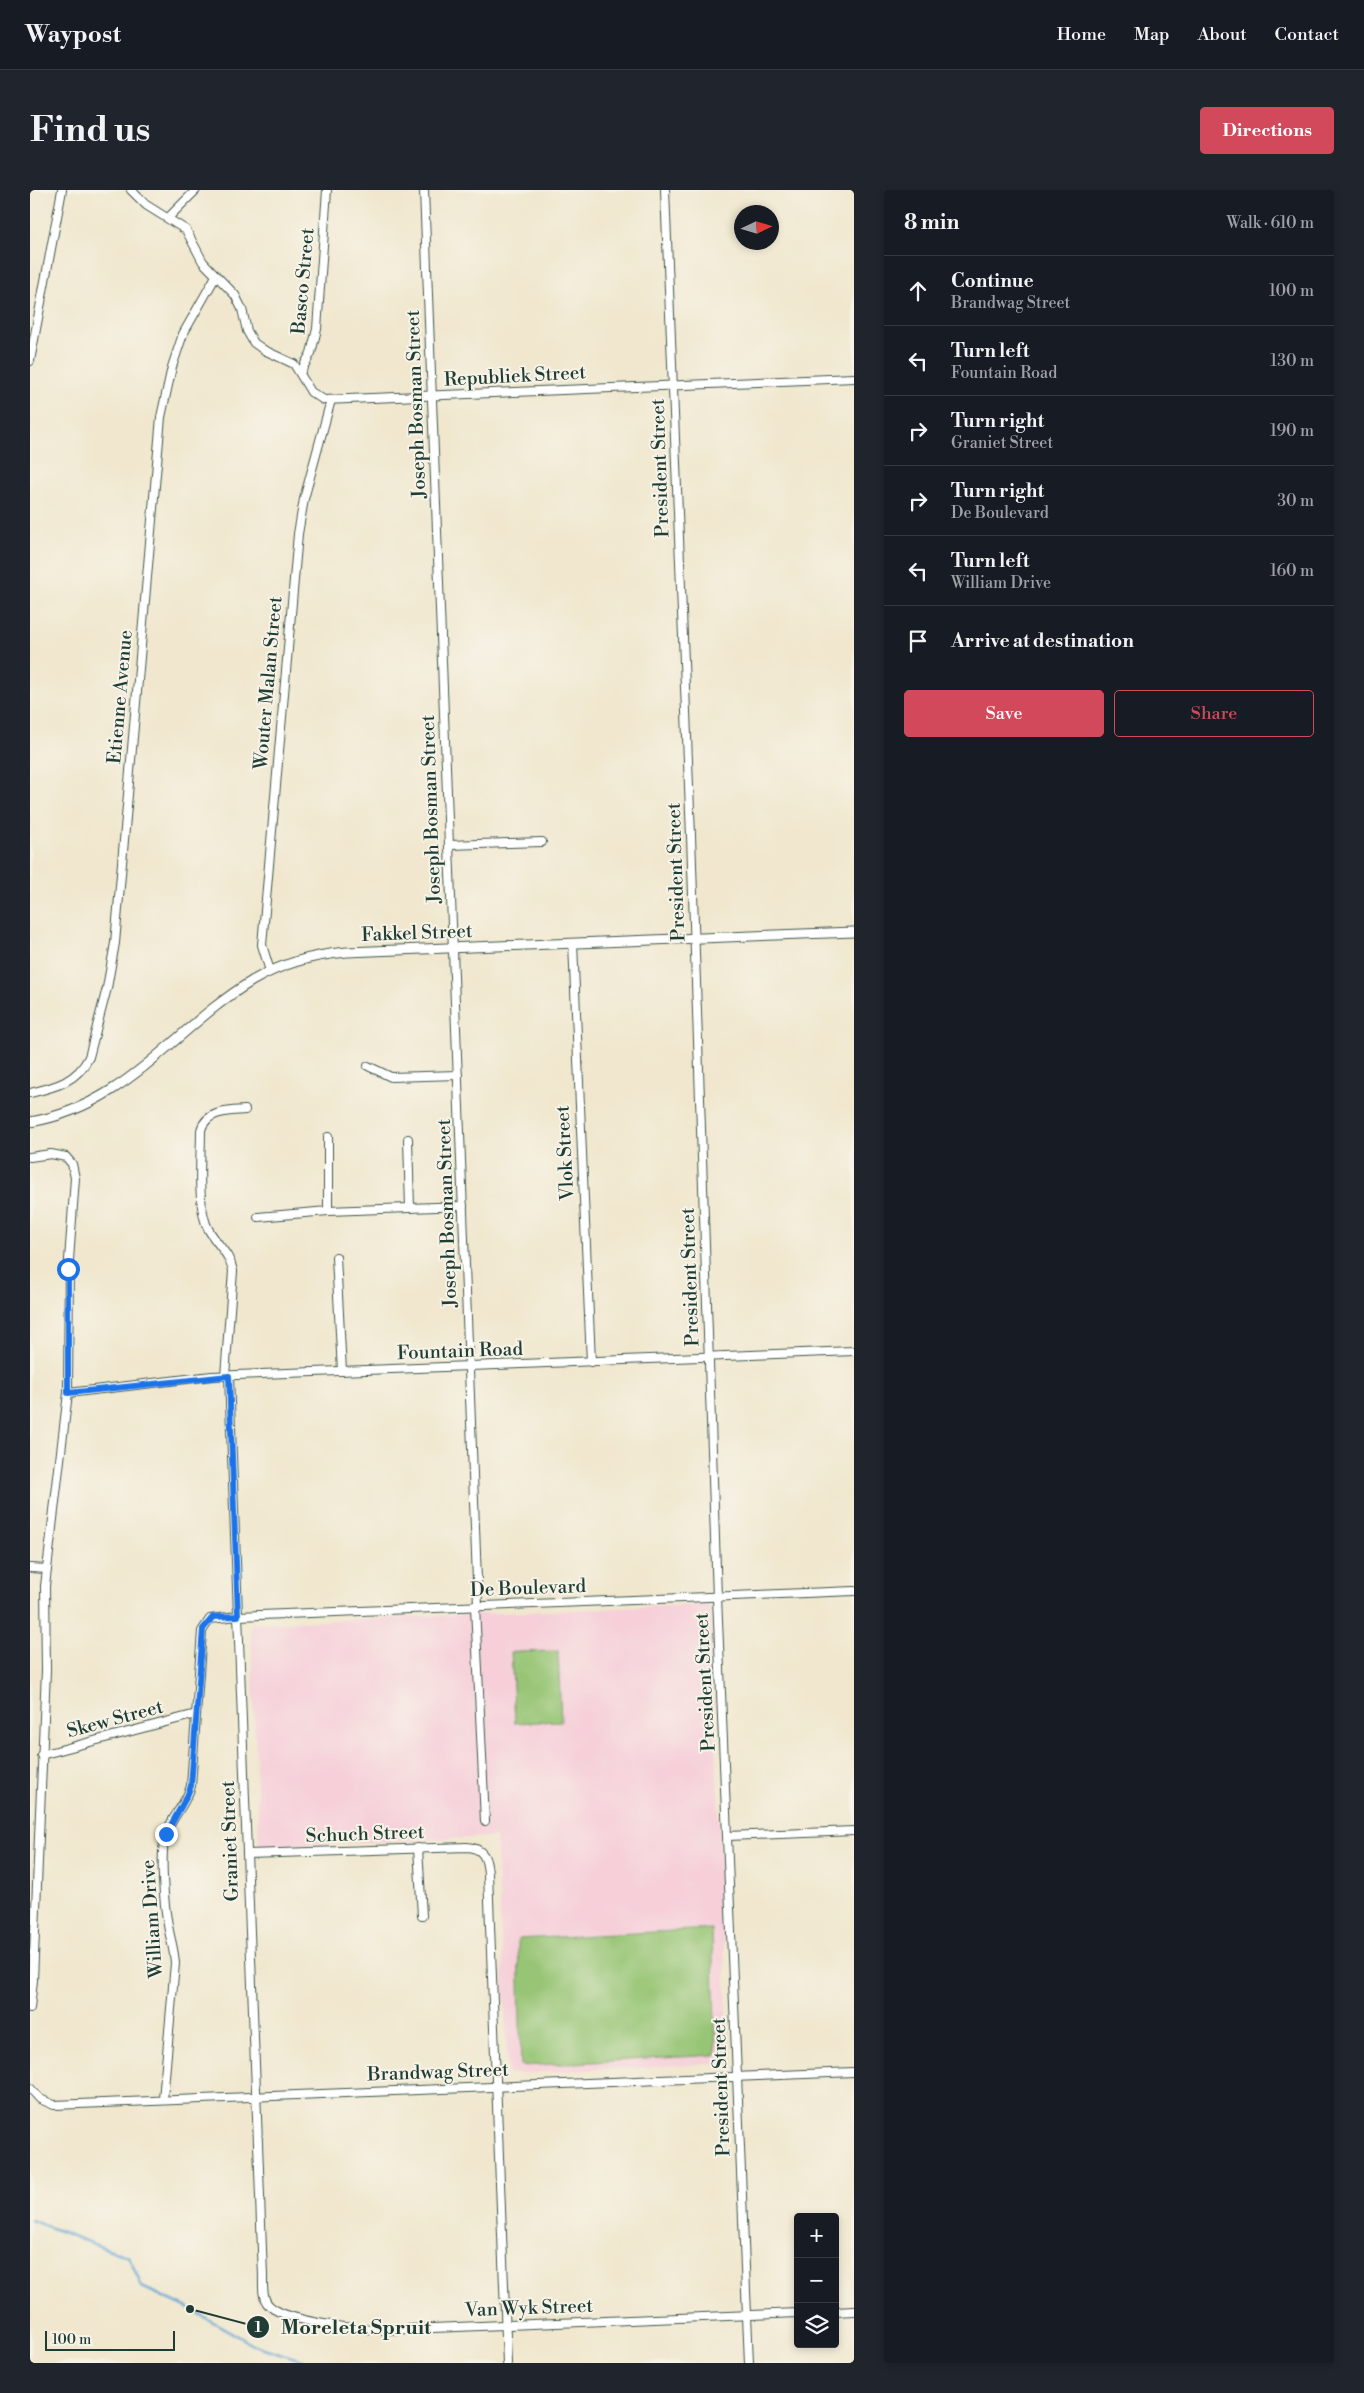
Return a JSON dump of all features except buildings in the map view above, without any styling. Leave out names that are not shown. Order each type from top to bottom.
[{"type":"street","points":[[30,361],[62,190]]},
{"type":"street","points":[[131,190],[142,202],[183,227],[189,234],[203,262],[231,290],[239,302],[247,331],[254,342],[264,350],[290,361],[300,372],[314,395],[324,400],[331,400]]},
{"type":"street","points":[[168,218],[196,190]]},
{"type":"street","name":"Basco Street","points":[[300,372],[311,353],[317,329],[327,190]]},
{"type":"street","name":"Joseph Bosman Street","points":[[424,190],[485,1821]]},
{"type":"street","name":"President Street","points":[[664,190],[748,2363]]},
{"type":"street","name":"Etienne Avenue","points":[[30,1093],[66,1083],[84,1066],[89,1057],[107,988],[115,943],[125,850],[161,416],[172,367],[183,334],[216,276]]},
{"type":"street","name":"Republiek Street","points":[[331,400],[854,378]]},
{"type":"street","name":"Wouter Malan Street","points":[[270,971],[262,945],[298,534],[304,499],[331,400]]},
{"type":"street","points":[[448,845],[542,842]]},
{"type":"street","name":"Fakkel Street","points":[[30,1122],[73,1111],[110,1092],[229,997],[270,971],[324,954],[854,932]]},
{"type":"street","name":"Vlok Street","points":[[573,943],[591,1362]]},
{"type":"street","points":[[368,1066],[391,1077],[458,1075]]},
{"type":"street","name":"Graniet Street","points":[[244,1110],[226,1111],[213,1115],[201,1130],[202,1200],[205,1222],[231,1261],[233,1271],[227,1376],[264,2287],[268,2303]]},
{"type":"street","points":[[328,1137],[328,1211]]},
{"type":"street","points":[[408,1139],[410,1208]]},
{"type":"street","points":[[30,1157],[56,1154],[66,1157],[70,1160],[74,1178],[69,1260],[68,1393],[45,1594],[46,1670],[30,2008]]},
{"type":"street","points":[[258,1216],[328,1211],[463,1206]]},
{"type":"street","points":[[336,1258],[342,1371]]},
{"type":"street","name":"Fountain Road","points":[[68,1393],[227,1376],[854,1352]]},
{"type":"street","points":[[30,1568],[47,1569]]},
{"type":"street","name":"De Boulevard","points":[[206,1623],[215,1617],[854,1591]]},
{"type":"street","name":"William Drive","points":[[164,2100],[175,1962],[167,1922],[164,1845],[170,1826],[191,1786],[202,1631],[206,1623]]},
{"type":"street","name":"Skew Street","points":[[41,1755],[196,1714]]},
{"type":"street","points":[[728,1836],[854,1832]]},
{"type":"street","name":"Schuch Street","points":[[247,1854],[471,1847],[483,1853],[486,1858],[488,1874],[496,2086]]},
{"type":"street","points":[[418,1848],[422,1916]]},
{"type":"street","name":"Brandwag Street","points":[[30,2088],[40,2099],[52,2105],[737,2075],[854,2072]]},
{"type":"street","points":[[496,2086],[507,2363]]},
{"type":"street","name":"Van Wyk Street","points":[[268,2303],[277,2311],[290,2316],[364,2329],[505,2326],[794,2313]]},
{"type":"street","points":[[839,2312],[854,2312]]},
{"type":"shaded area","points":[[710,1604],[729,2063],[508,2074],[496,1837],[259,1846],[251,1624]]},
{"type":"green space","points":[[558,1651],[561,1721],[515,1723],[511,1652]]},
{"type":"green space","points":[[712,1929],[716,2055],[521,2066],[518,1939]]},
{"type":"waterway","points":[[30,2220],[129,2257],[142,2287],[190,2309],[254,2345],[311,2363]]},
{"type":"place","name":"Moreleta Spruit","points":[[190,2309]]},
{"type":"route","points":[[68,1269],[68,1393],[212,1376],[229,1376],[238,1616],[213,1617],[208,1620],[203,1629],[191,1786],[166,1834]]}]
